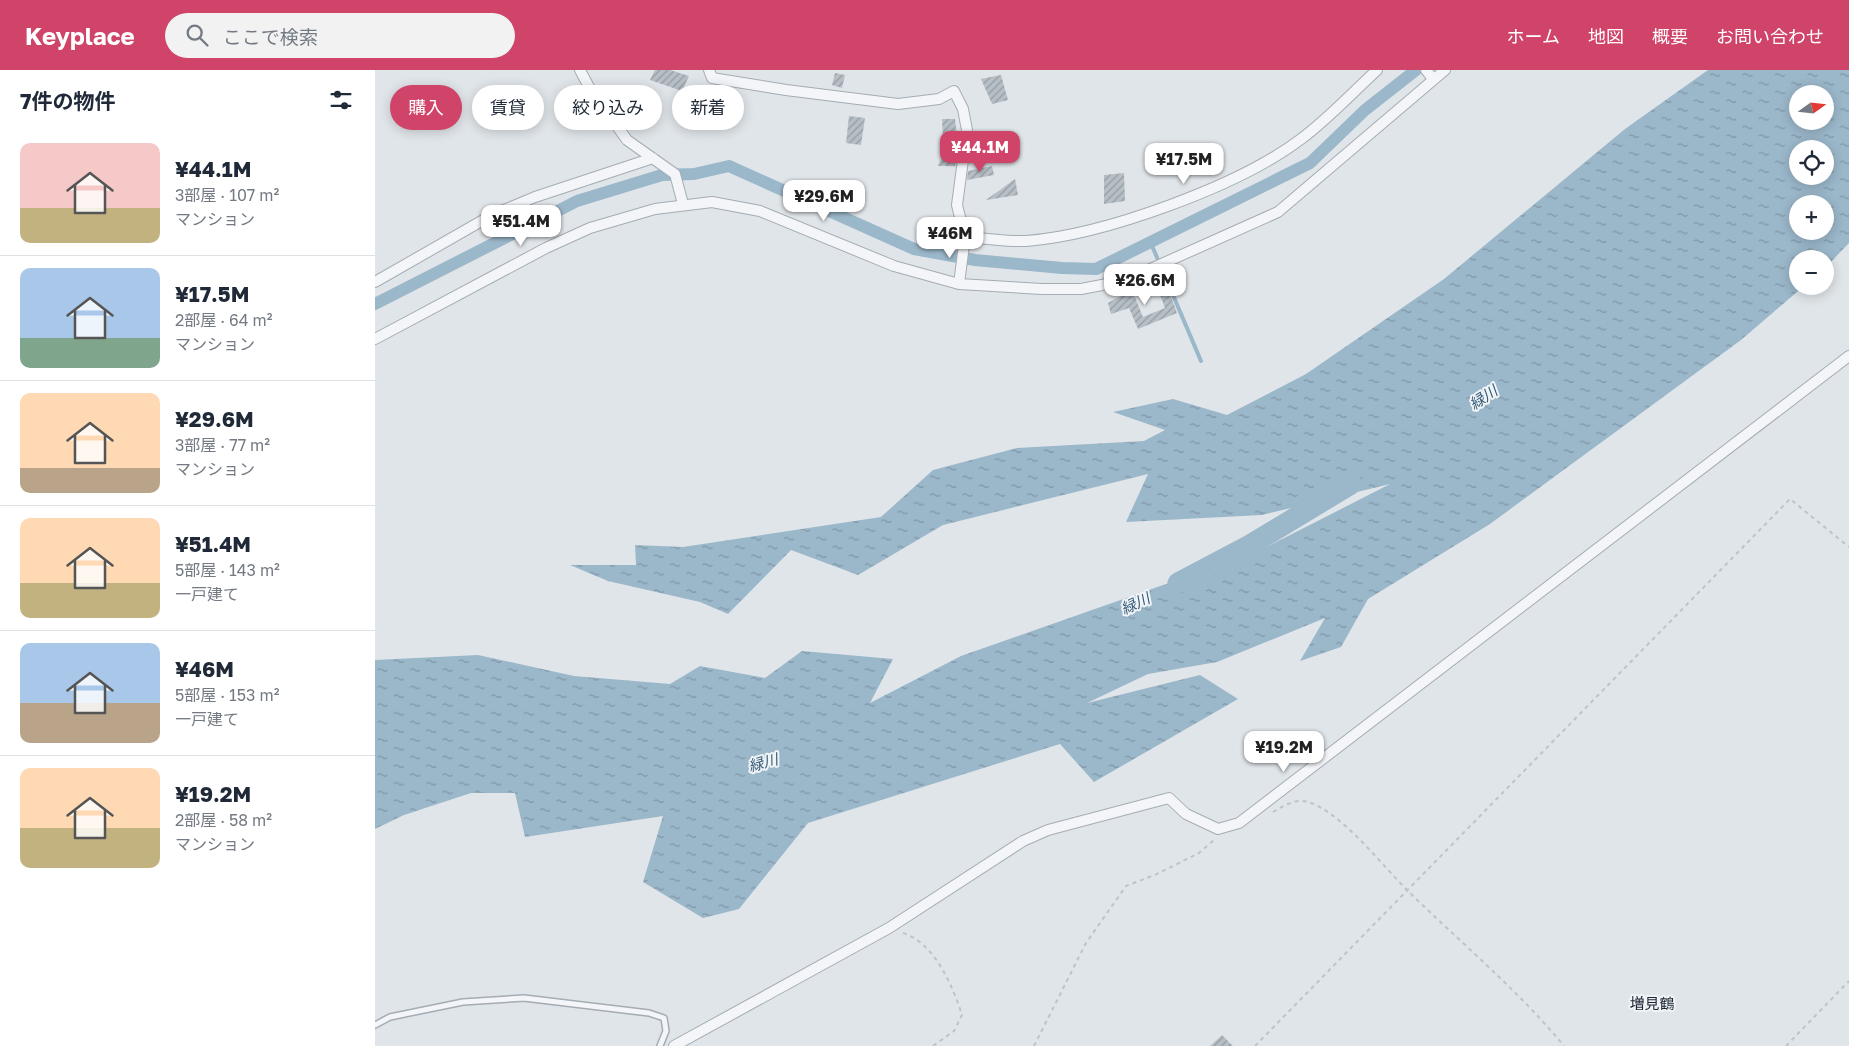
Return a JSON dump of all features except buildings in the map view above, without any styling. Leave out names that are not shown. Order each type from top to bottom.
[{"type":"street","points":[[580,70],[589,87],[627,140],[675,174],[683,204]]},
{"type":"street","points":[[709,70],[712,78],[786,90],[898,104],[939,99],[954,91],[963,109],[967,130],[957,205],[965,237],[959,284]]},
{"type":"street","points":[[965,237],[1025,241],[1085,231],[1157,210],[1218,185],[1301,139],[1377,70]]},
{"type":"street","points":[[375,339],[546,248],[589,228],[683,204],[712,202],[760,211],[894,266],[959,284],[1042,289],[1081,289],[1137,275],[1278,212],[1429,73],[1445,70]]},
{"type":"street","points":[[375,282],[492,215],[535,197],[653,158]]},
{"type":"street","points":[[673,1046],[889,928],[1023,841],[1048,830],[1169,798],[1186,814],[1217,828],[1239,823],[1849,356]]},
{"type":"lane","points":[[375,1025],[390,1017],[463,1002],[524,998],[649,1013],[664,1018],[666,1031],[660,1046]]},
{"type":"path","points":[[1255,1046],[1790,499],[1849,547]]},
{"type":"path","points":[[1272,813],[1287,803],[1307,801],[1335,818],[1408,891],[1504,982],[1564,1046]]},
{"type":"path","points":[[1034,1046],[1086,943],[1126,886],[1157,874],[1199,853],[1217,837],[1217,828]]},
{"type":"path","points":[[889,928],[907,934],[930,952],[952,987],[962,1015],[953,1031],[933,1046]]},
{"type":"path","points":[[1787,1046],[1849,981]]},
{"type":"water","points":[[1708,70],[1849,70],[1849,243],[1834,259],[1834,250],[1789,250],[1789,295],[1794,295],[1741,340],[1490,524],[1368,599],[1341,647],[1300,661],[1325,618],[1217,662],[1148,674],[1087,703],[1200,675],[1238,699],[1094,782],[1060,744],[808,823],[739,909],[703,918],[643,882],[663,816],[525,837],[515,793],[471,793],[404,815],[375,829],[375,660],[478,655],[574,676],[670,684],[700,666],[765,678],[802,651],[893,659],[870,703],[961,656],[1257,552],[1390,484],[1262,515],[1126,522],[1148,474],[943,525],[858,575],[791,550],[728,614],[700,602],[608,581],[570,565],[636,565],[635,545],[683,547],[881,517],[933,470],[1017,448],[1144,441],[1165,430],[1113,412],[1173,399],[1227,415],[1306,374],[1444,279],[1625,129]]},
{"type":"waterway","points":[[375,304],[577,201],[662,175],[694,174],[729,166],[914,249],[975,260],[1062,268],[1096,269],[1310,163],[1365,110],[1416,70]]},
{"type":"waterway","points":[[1150,241],[1201,361]]},
{"type":"waterway","name":"緑川","points":[[1178,583],[1250,545],[1351,484]]},
{"type":"district","name":"増見鶴","points":[[1652,1003]]}]
